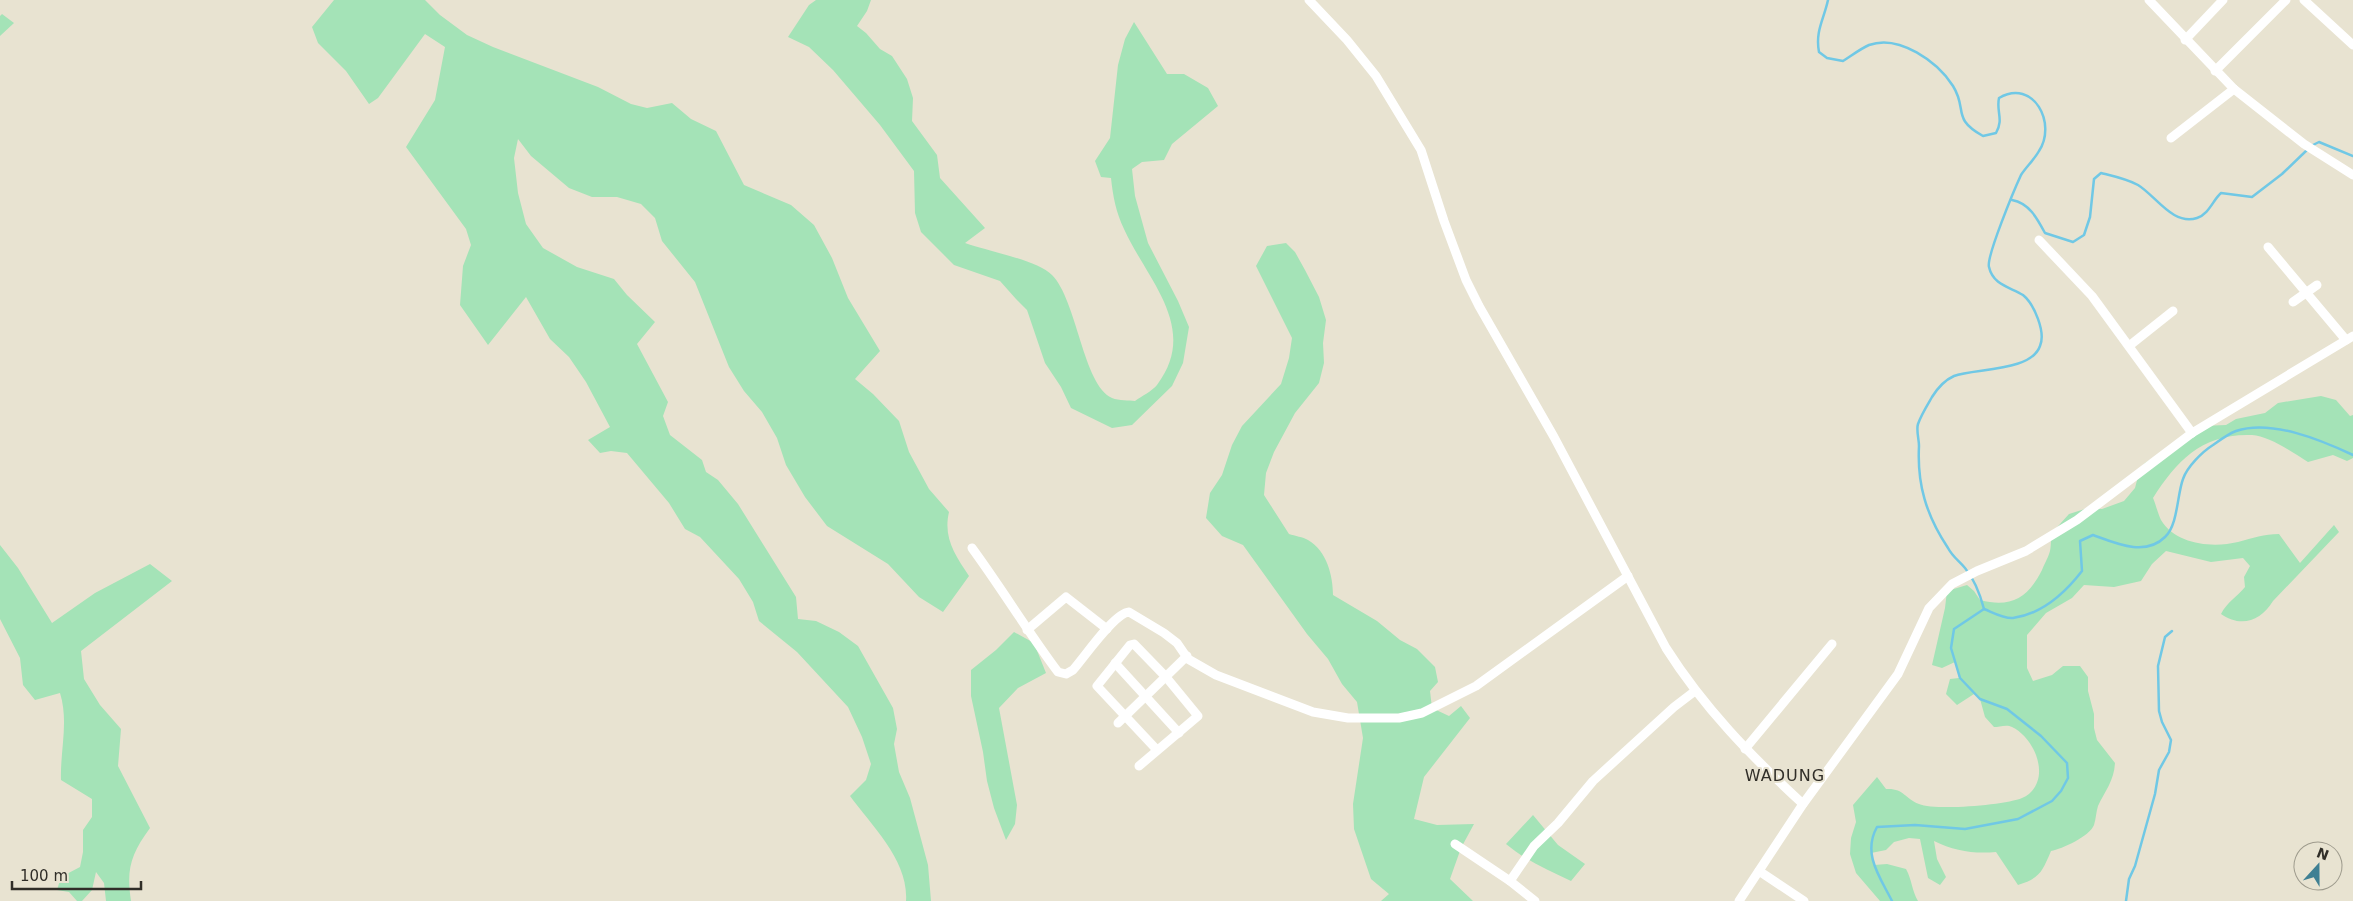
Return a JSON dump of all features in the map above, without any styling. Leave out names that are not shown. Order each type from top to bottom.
[{"type":"street","points":[[1309,0],[1376,76],[1421,150],[1444,220],[1479,306],[1524,382],[1537,410],[1666,648],[1707,706],[1745,749],[1803,804]]},
{"type":"street","points":[[2149,0],[2185,40],[2234,89],[2304,144],[2353,175]]},
{"type":"street","points":[[2185,40],[2223,0]]},
{"type":"street","points":[[2215,71],[2286,0]]},
{"type":"street","points":[[2304,0],[2353,45]]},
{"type":"street","points":[[2171,138],[2234,89]]},
{"type":"street","points":[[2039,240],[2092,296],[2192,433]]},
{"type":"street","points":[[1739,901],[1803,804],[1898,674],[1929,608],[1952,584],[1976,571],[2026,551],[2077,520],[2192,433],[2350,338],[2307,293],[2268,247]]},
{"type":"street","points":[[2293,302],[2317,285]]},
{"type":"street","points":[[2129,346],[2173,311]]},
{"type":"street","points":[[972,548],[1007,595],[1027,630],[1058,672],[1062,674],[1073,670],[1107,629],[1122,614],[1129,612],[1164,633],[1199,667],[1313,712],[1348,718],[1399,718],[1422,713],[1476,686],[1628,576]]},
{"type":"street","points":[[1027,630],[1066,597],[1107,629]]},
{"type":"street","points":[[1139,766],[1198,716],[1166,677],[1134,644],[1130,645],[1096,686],[1126,715],[1157,750]]},
{"type":"street","points":[[1745,749],[1832,644]]},
{"type":"street","points":[[1118,723],[1187,656]]},
{"type":"street","points":[[1115,663],[1179,733]]},
{"type":"street","points":[[1510,881],[1534,846],[1558,823],[1593,781],[1674,707],[1696,691]]},
{"type":"street","points":[[1455,844],[1510,881],[1535,901]]},
{"type":"street","points":[[1759,871],[1804,901]]},
{"type":"green space","points":[[334,0],[425,0],[440,15],[467,35],[493,47],[598,87],[631,104],[647,108],[672,103],[691,119],[716,131],[744,185],[791,205],[814,225],[832,258],[848,298],[880,351],[855,379],[873,394],[899,421],[909,452],[929,489],[949,512],[948,530],[951,546],[969,576],[943,612],[919,597],[888,564],[827,526],[805,497],[786,465],[777,438],[762,412],[744,391],[729,367],[695,282],[662,241],[655,218],[641,204],[617,197],[592,197],[569,188],[531,156],[518,139],[514,158],[518,193],[526,224],[543,248],[577,267],[614,279],[627,295],[655,322],[637,344],[668,402],[663,416],[670,435],[702,460],[706,472],[718,480],[738,504],[796,597],[798,619],[816,621],[839,632],[858,646],[893,708],[897,729],[894,744],[899,772],[910,798],[928,865],[931,901],[906,901],[902,872],[895,858],[878,832],[850,796],[866,780],[871,764],[862,737],[848,707],[797,652],[759,621],[753,602],[739,579],[700,537],[685,529],[669,503],[627,453],[611,451],[600,453],[588,440],[610,427],[586,382],[569,357],[550,339],[526,297],[488,345],[460,305],[463,266],[471,245],[466,229],[406,147],[435,100],[445,47],[425,34],[378,98],[369,104],[346,71],[318,43],[312,27]]},
{"type":"green space","points":[[816,0],[871,0],[867,11],[857,26],[880,49],[892,56],[907,79],[913,98],[912,121],[937,155],[940,178],[985,228],[965,243],[1024,260],[1052,275],[1061,287],[1068,303],[1094,377],[1102,390],[1115,399],[1135,401],[1155,387],[1169,364],[1173,344],[1172,324],[1165,305],[1121,223],[1115,204],[1111,178],[1101,177],[1095,161],[1110,138],[1118,65],[1125,39],[1134,22],[1167,74],[1184,74],[1208,88],[1218,106],[1172,144],[1164,160],[1142,162],[1132,169],[1135,196],[1148,243],[1178,301],[1189,327],[1183,363],[1172,386],[1132,425],[1112,428],[1071,408],[1061,387],[1045,363],[1027,310],[1000,281],[954,265],[921,232],[915,213],[914,171],[880,125],[833,70],[809,47],[788,37],[809,5]]},
{"type":"green space","points":[[2,14],[14,23],[0,36],[0,16]]},
{"type":"green space","points":[[1286,243],[1295,252],[1319,297],[1326,320],[1323,343],[1324,363],[1319,383],[1295,413],[1274,452],[1266,473],[1264,495],[1289,534],[1308,540],[1320,551],[1328,564],[1333,595],[1377,621],[1400,640],[1417,649],[1435,667],[1438,682],[1430,691],[1432,708],[1449,716],[1461,706],[1470,718],[1424,777],[1414,819],[1437,825],[1474,824],[1461,848],[1450,879],[1473,901],[1381,901],[1389,894],[1371,879],[1354,829],[1353,804],[1363,738],[1357,702],[1342,684],[1328,659],[1307,634],[1243,545],[1222,536],[1206,518],[1210,493],[1222,475],[1232,445],[1242,426],[1281,384],[1289,358],[1292,338],[1256,266],[1267,246]]},
{"type":"green space","points":[[2321,396],[2336,400],[2350,416],[2353,415],[2353,458],[2347,461],[2333,455],[2308,462],[2266,438],[2259,436],[2235,436],[2219,439],[2205,444],[2182,461],[2162,484],[2153,498],[2161,520],[2176,535],[2185,540],[2218,545],[2263,535],[2279,534],[2300,563],[2334,525],[2339,532],[2257,618],[2236,621],[2221,614],[2226,606],[2245,587],[2244,577],[2250,566],[2243,558],[2211,562],[2166,551],[2152,564],[2141,581],[2114,587],[2084,585],[2072,598],[2046,613],[2027,635],[2027,668],[2033,681],[2052,675],[2063,666],[2080,666],[2088,677],[2088,691],[2094,714],[2094,728],[2097,740],[2115,763],[2111,781],[2098,806],[2095,823],[2091,829],[2075,841],[2051,851],[2036,877],[2018,885],[1996,852],[1964,851],[1934,841],[1937,859],[1946,877],[1940,885],[1928,878],[1920,839],[1909,838],[1894,842],[1886,850],[1871,853],[1874,865],[1887,864],[1906,869],[1918,901],[1880,901],[1856,873],[1850,854],[1851,838],[1856,822],[1853,805],[1877,777],[1886,789],[1897,790],[1919,804],[1940,807],[1971,806],[2014,801],[2031,791],[2037,783],[2039,773],[2038,762],[2034,751],[2021,733],[2010,726],[1994,727],[1985,717],[1980,699],[1974,694],[1957,705],[1946,694],[1950,679],[1959,678],[1955,662],[1942,668],[1932,665],[1947,591],[1967,585],[1980,600],[2001,603],[2017,598],[2031,588],[2037,580],[2050,553],[2051,534],[2069,514],[2088,508],[2102,509],[2124,501],[2135,488],[2140,469],[2145,463],[2202,426],[2226,425],[2236,419],[2265,413],[2278,403]]},
{"type":"green space","points":[[0,545],[18,568],[52,623],[95,593],[150,564],[172,581],[81,651],[84,679],[100,705],[121,729],[118,766],[150,828],[134,854],[129,880],[131,901],[106,901],[104,883],[96,872],[92,890],[82,901],[77,901],[69,892],[57,890],[61,877],[80,867],[83,852],[83,830],[92,817],[92,799],[61,780],[64,715],[60,693],[35,700],[23,685],[20,658],[0,619]]},
{"type":"green space","points":[[1014,632],[1034,643],[1046,673],[1018,688],[999,708],[1017,805],[1015,824],[1006,840],[994,808],[987,781],[971,696],[971,670],[996,650]]},
{"type":"green space","points":[[1533,815],[1558,845],[1585,864],[1571,881],[1529,860],[1506,844]]},
{"type":"waterway","points":[[1828,0],[1818,38],[1819,52],[1827,58],[1843,61],[1869,45],[1881,43],[1893,43],[1917,52],[1938,68],[1946,77],[1953,86],[1960,101],[1963,119],[1973,130],[1983,136],[1996,133],[2000,119],[1999,98],[2012,93],[2023,94],[2032,99],[2039,107],[2043,117],[2044,140],[2037,154],[2021,175],[2007,207],[1989,261],[1989,267],[1994,278],[2023,295],[2035,311],[2040,326],[2040,346],[2035,354],[2026,361],[2001,368],[1954,376],[1934,394],[1917,426],[1921,486],[1924,499],[1940,536],[1972,577],[1984,609]]},
{"type":"waterway","points":[[2311,146],[2319,142],[2353,156]]},
{"type":"waterway","points":[[2012,200],[2028,208],[2036,217],[2045,233],[2073,242],[2084,235],[2090,217],[2094,179],[2101,173],[2125,179],[2138,185],[2165,209],[2180,218],[2197,218],[2205,213],[2221,193],[2252,197],[2282,174],[2307,150]]},
{"type":"waterway","points":[[1984,609],[2013,618],[2034,612],[2052,601],[2082,571],[2080,541],[2093,535],[2111,542],[2130,546],[2139,547],[2157,543],[2169,532],[2177,509],[2183,479],[2195,460],[2224,437],[2236,431],[2250,428],[2280,429],[2326,443],[2353,455]]},
{"type":"waterway","points":[[1892,901],[1878,874],[1872,856],[1871,847],[1877,827],[1915,825],[1965,829],[2018,819],[2052,801],[2061,791],[2068,778],[2067,763],[2041,736],[2007,709],[1980,699],[1960,678],[1951,648],[1954,629],[1984,609]]},
{"type":"waterway","points":[[2126,901],[2129,879],[2135,866],[2155,794],[2159,770],[2169,752],[2171,740],[2159,711],[2158,666],[2165,637],[2172,631]]},
{"type":"district","name":"WADUNG","points":[[1785,775]]}]
